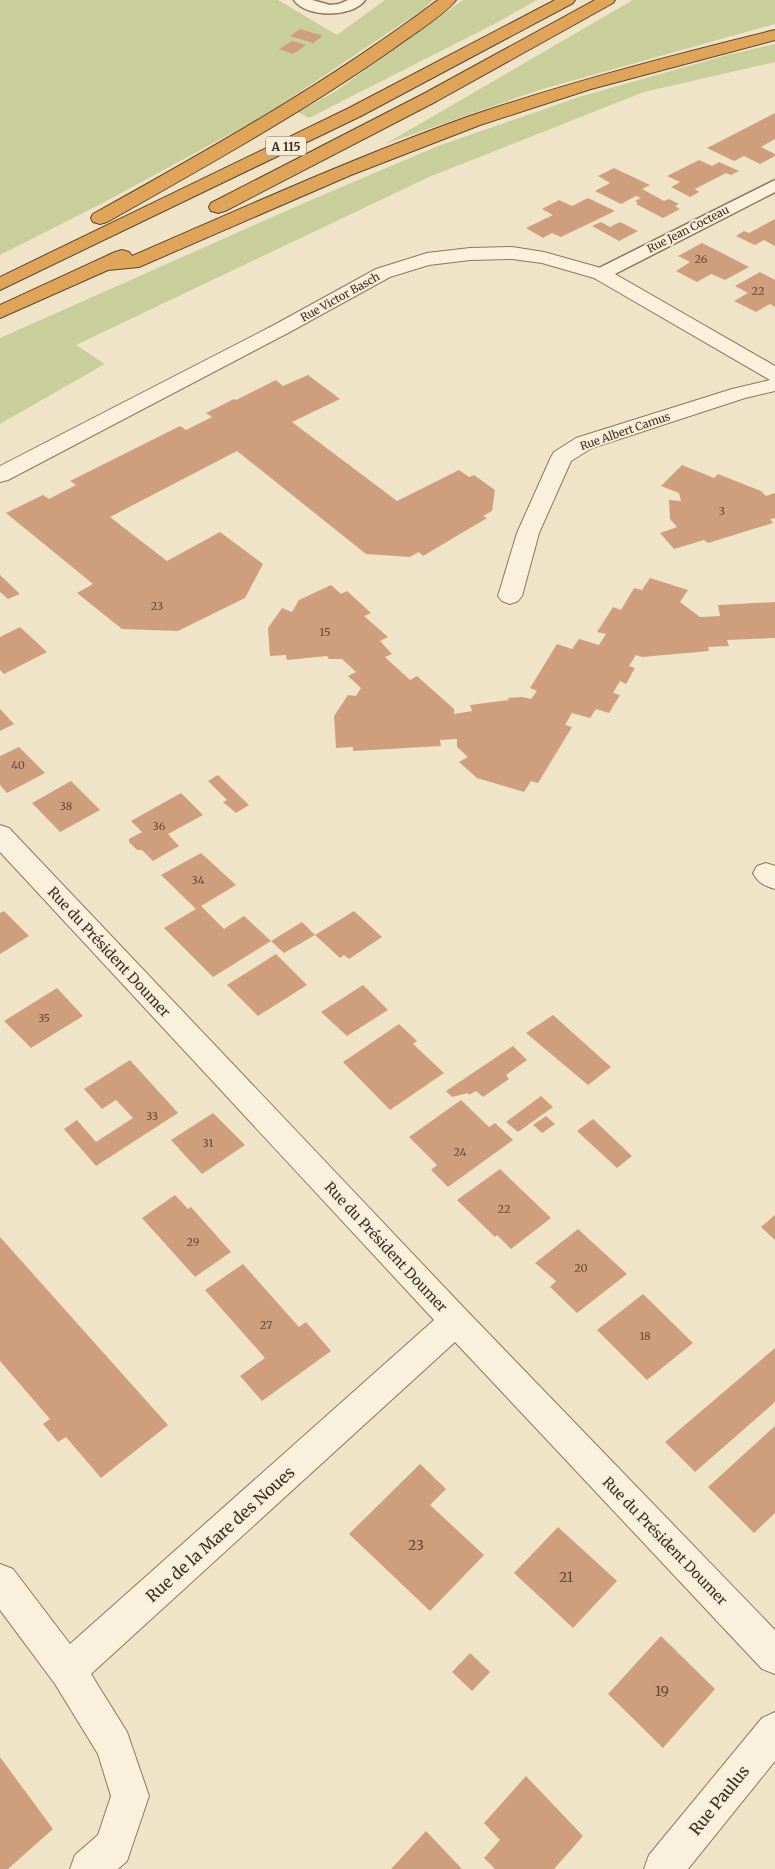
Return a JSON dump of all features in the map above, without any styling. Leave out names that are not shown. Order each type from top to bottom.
[{"type":"highway","points":[[0,267],[108,213],[272,120],[354,68],[448,0]]},
{"type":"highway","name":"A 115","points":[[0,284],[355,112],[567,0]]},
{"type":"highway","name":"A 115","points":[[0,312],[106,264],[431,97],[607,0]]},
{"type":"highway","points":[[106,264],[132,263],[287,195],[475,121],[590,83],[775,35]]},
{"type":"street","name":"Rue Victor Basch","points":[[0,475],[282,329],[383,273],[428,259],[470,254],[512,253],[544,258],[602,274],[775,375]]},
{"type":"street","name":"Rue Albert Camus","points":[[510,596],[528,534],[562,457],[584,443],[739,393],[775,384]]},
{"type":"street","name":"Rue du Président Doumer","points":[[0,835],[456,1321],[775,1656]]},
{"type":"street","name":"Rue de la Mare des Noues","points":[[68,1671],[456,1321]]},
{"type":"street","points":[[0,1581],[68,1671],[114,1746],[130,1796],[113,1847],[90,1869]]},
{"type":"street","name":"Rue Paulus","points":[[663,1869],[775,1731]]},
{"type":"lane","points":[[301,0],[313,8],[333,10],[348,7],[358,0]]},
{"type":"lane","name":"Rue Jean Cocteau","points":[[602,274],[775,185]]},
{"type":"green space","points":[[0,0],[278,0],[337,35],[385,0],[433,0],[422,10],[267,114],[101,204],[0,255]]},
{"type":"green space","points":[[463,0],[537,0],[498,22],[309,118],[298,112],[336,91]]},
{"type":"green space","points":[[633,0],[775,0],[775,24],[539,90],[385,144]]},
{"type":"green space","points":[[775,44],[775,62],[644,92],[429,177],[76,345],[105,364],[0,424],[0,338],[304,203],[438,146],[579,97],[727,55]]},
{"type":"building","points":[[300,29],[323,36],[313,43],[290,36]]},
{"type":"building","points":[[292,41],[306,45],[293,54],[279,49]]},
{"type":"building","points":[[775,113],[775,139],[761,147],[775,154],[775,156],[760,164],[744,156],[734,161],[707,148]]},
{"type":"building","points":[[699,160],[712,166],[719,162],[739,171],[731,175],[726,173],[695,189],[699,192],[690,197],[671,187],[680,182],[667,176]]},
{"type":"building","points":[[614,168],[650,185],[642,189],[664,201],[669,199],[679,204],[675,206],[680,209],[663,218],[636,204],[638,203],[635,201],[641,198],[636,196],[621,204],[595,191],[610,183],[598,176]]},
{"type":"building","points":[[588,198],[615,211],[561,237],[552,233],[543,238],[526,228],[553,215],[542,209],[559,200],[572,206]]},
{"type":"building","points":[[775,219],[775,246],[764,240],[755,245],[736,236],[744,231],[749,233]]},
{"type":"building","points":[[601,222],[610,227],[620,222],[638,231],[619,241],[592,226]]},
{"type":"building","points":[[702,243],[749,267],[725,280],[711,274],[697,282],[676,271],[690,262],[678,256]]},
{"type":"building","points":[[760,272],[775,280],[775,307],[770,304],[756,312],[734,301],[748,293],[735,286]]},
{"type":"building","points":[[308,375],[340,399],[292,422],[397,501],[459,470],[469,477],[474,475],[495,490],[492,511],[483,516],[487,518],[423,556],[419,552],[410,557],[366,554],[237,451],[110,517],[167,561],[220,532],[263,564],[245,598],[178,631],[122,629],[77,593],[93,584],[6,513],[43,495],[49,499],[76,485],[70,481],[180,426],[186,430],[212,417],[206,413],[234,399],[236,400],[276,380],[283,386]]},
{"type":"building","points":[[682,465],[714,478],[718,474],[761,491],[766,496],[775,493],[775,518],[770,519],[773,523],[708,543],[704,540],[674,549],[660,533],[677,527],[670,519],[669,500],[681,501],[679,493],[661,486]]},
{"type":"building","points":[[0,575],[20,594],[8,599],[0,592]]},
{"type":"building","points":[[650,578],[688,590],[680,602],[700,617],[720,616],[718,605],[775,602],[775,638],[727,640],[729,646],[708,647],[709,651],[642,657],[636,655],[629,666],[635,668],[626,684],[620,681],[613,693],[620,695],[609,713],[596,709],[590,718],[572,713],[565,725],[572,727],[538,783],[531,781],[524,792],[477,778],[459,762],[468,757],[457,747],[457,739],[440,740],[441,746],[353,751],[353,747],[336,748],[334,716],[348,695],[356,696],[361,688],[348,676],[356,672],[342,659],[329,659],[327,656],[287,660],[286,655],[270,656],[268,628],[282,608],[292,612],[299,600],[331,585],[341,594],[347,591],[371,613],[364,616],[388,637],[380,641],[392,654],[385,657],[410,680],[417,676],[454,709],[454,714],[472,711],[470,705],[509,700],[508,698],[522,697],[531,699],[537,691],[530,688],[557,644],[572,649],[579,639],[599,645],[606,634],[597,632],[613,607],[621,610],[634,588],[642,590]]},
{"type":"building","points":[[20,627],[47,652],[4,674],[0,670],[0,637]]},
{"type":"building","points":[[0,709],[14,724],[0,731]]},
{"type":"building","points":[[19,747],[45,773],[7,793],[0,785],[0,756]]},
{"type":"building","points":[[218,775],[249,805],[236,813],[223,802],[227,800],[208,781]]},
{"type":"building","points":[[71,781],[100,810],[60,832],[32,803]]},
{"type":"building","points":[[181,793],[203,815],[168,834],[179,846],[153,861],[142,850],[137,850],[129,842],[129,839],[142,832],[131,821]]},
{"type":"building","points":[[201,853],[236,885],[201,906],[224,929],[244,916],[271,941],[213,977],[164,928],[196,909],[161,875]]},
{"type":"building","points":[[4,911],[29,936],[0,954],[0,913]]},
{"type":"building","points":[[354,911],[382,937],[349,959],[344,955],[340,958],[315,935]]},
{"type":"building","points":[[302,922],[315,935],[284,953],[271,941]]},
{"type":"building","points":[[276,954],[307,985],[258,1016],[227,985]]},
{"type":"building","points":[[363,985],[388,1010],[347,1036],[321,1012]]},
{"type":"building","points":[[57,988],[83,1016],[31,1048],[4,1021]]},
{"type":"building","points":[[553,1015],[611,1067],[588,1085],[526,1033]]},
{"type":"building","points":[[399,1024],[417,1041],[413,1044],[444,1073],[390,1110],[343,1062]]},
{"type":"building","points":[[513,1046],[527,1060],[506,1075],[509,1079],[483,1097],[476,1091],[469,1095],[468,1093],[452,1097],[446,1091]]},
{"type":"building","points":[[130,1060],[178,1113],[96,1166],[64,1129],[77,1120],[96,1142],[133,1118],[116,1100],[102,1109],[84,1089]]},
{"type":"building","points":[[541,1096],[553,1107],[518,1132],[506,1122]]},
{"type":"building","points":[[461,1100],[489,1127],[495,1123],[513,1140],[448,1187],[431,1170],[437,1165],[409,1137]]},
{"type":"building","points":[[213,1113],[245,1145],[202,1174],[171,1140]]},
{"type":"building","points":[[546,1116],[555,1124],[542,1133],[533,1125]]},
{"type":"building","points":[[593,1119],[632,1156],[617,1168],[577,1131]]},
{"type":"building","points":[[500,1169],[551,1218],[511,1249],[497,1235],[495,1237],[457,1200]]},
{"type":"building","points":[[175,1195],[188,1209],[191,1207],[231,1252],[195,1277],[142,1218]]},
{"type":"building","points":[[775,1215],[775,1240],[761,1227]]},
{"type":"building","points":[[578,1229],[627,1274],[577,1313],[550,1287],[556,1281],[535,1263]]},
{"type":"building","points":[[0,1237],[168,1425],[101,1478],[66,1437],[58,1442],[43,1424],[50,1419],[0,1361]]},
{"type":"building","points":[[243,1264],[299,1327],[306,1322],[331,1351],[262,1401],[240,1376],[265,1358],[205,1290]]},
{"type":"building","points":[[643,1294],[693,1343],[647,1380],[597,1330]]},
{"type":"building","points":[[775,1348],[775,1402],[695,1472],[665,1442]]},
{"type":"building","points":[[775,1426],[775,1513],[754,1533],[708,1487]]},
{"type":"building","points":[[420,1464],[446,1489],[430,1505],[484,1555],[430,1611],[349,1534]]},
{"type":"building","points":[[558,1527],[617,1581],[573,1628],[514,1573]]},
{"type":"building","points":[[661,1636],[715,1689],[663,1748],[608,1694]]},
{"type":"building","points":[[470,1653],[490,1672],[472,1691],[452,1672]]},
{"type":"building","points":[[0,1757],[53,1829],[8,1869],[0,1869]]},
{"type":"building","points":[[526,1776],[583,1836],[554,1869],[495,1869],[484,1858],[500,1840],[484,1823]]},
{"type":"building","points":[[426,1831],[462,1869],[391,1869]]}]
